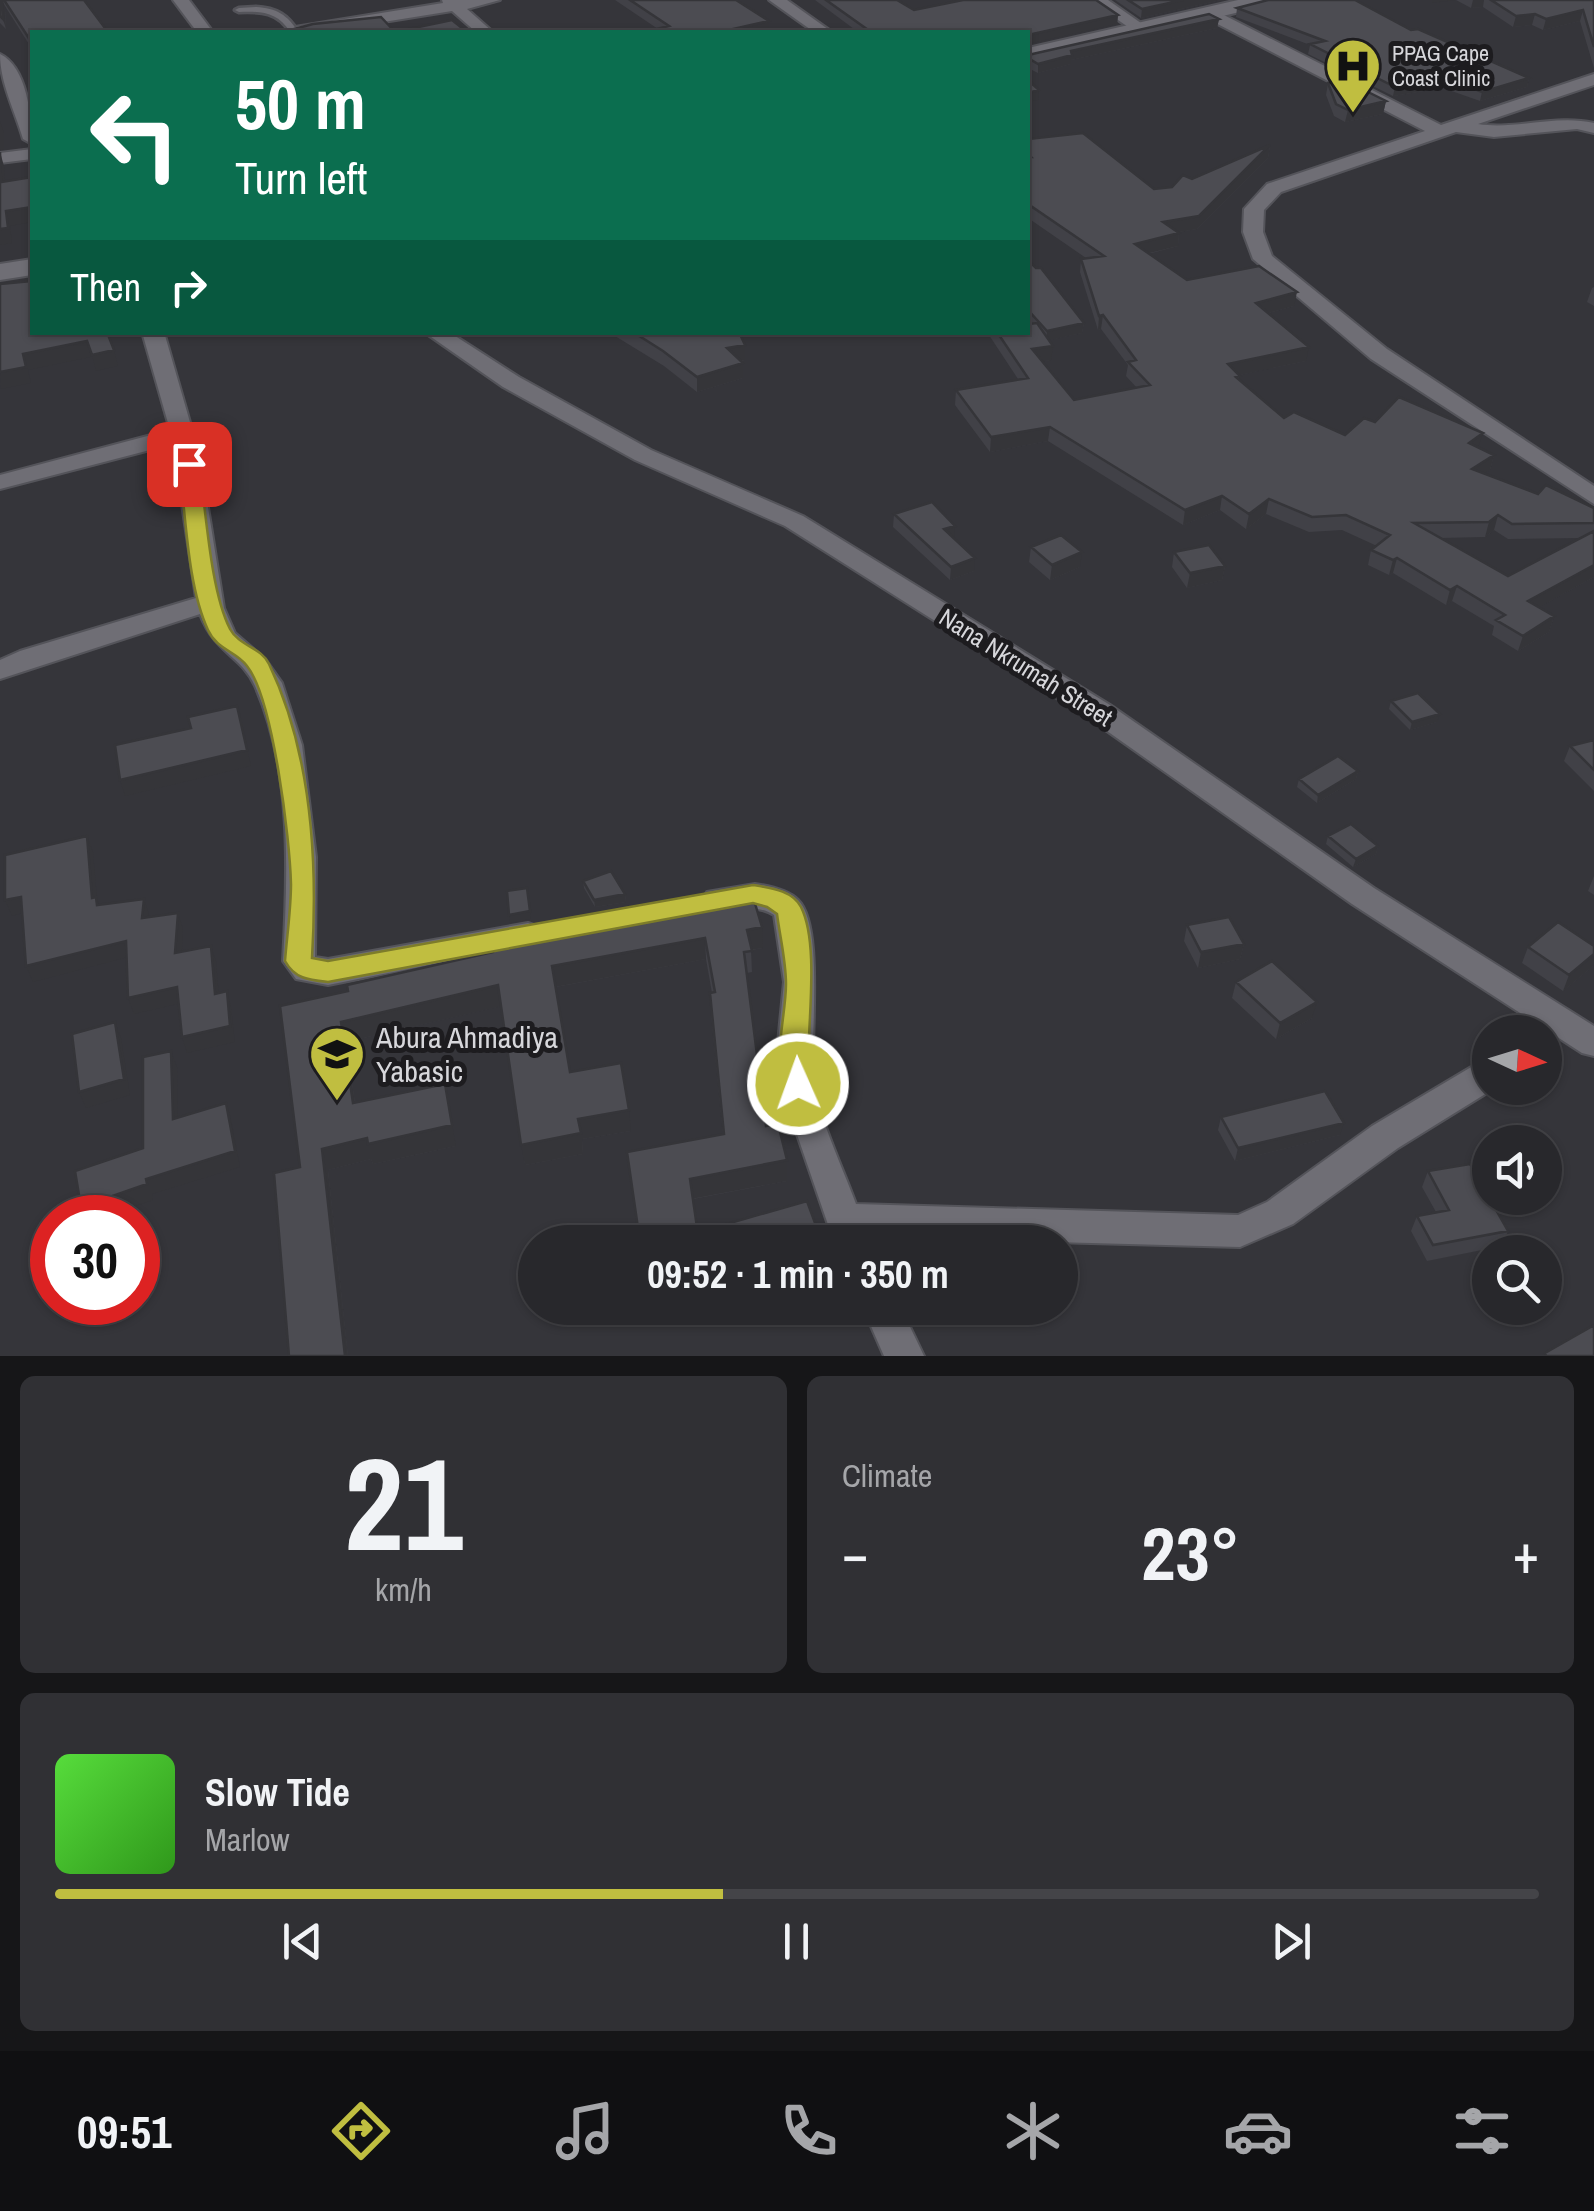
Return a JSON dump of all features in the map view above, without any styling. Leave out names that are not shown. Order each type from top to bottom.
[{"type":"main road","points":[[1030,55],[1265,0]]},
{"type":"main road","points":[[0,272],[30,268]]},
{"type":"street","points":[[182,0],[204,30]]},
{"type":"street","points":[[305,30],[452,3],[492,0]]},
{"type":"street","points":[[777,0],[821,30]]},
{"type":"street","points":[[1096,0],[1140,28]]},
{"type":"street","points":[[452,3],[483,30]]},
{"type":"street","points":[[1208,13],[1444,128],[1494,132],[1577,124],[1594,128]]},
{"type":"street","points":[[0,59],[8,68],[30,132]]},
{"type":"street","points":[[1594,79],[1274,188],[1254,209],[1253,232],[1264,260],[1380,354],[1594,497]]},
{"type":"street","points":[[0,158],[30,154]]},
{"type":"street","points":[[154,335],[196,493],[210,602],[220,632],[230,645],[257,661],[279,716],[292,781],[304,884],[298,961],[308,970],[328,972],[561,928]]},
{"type":"street","name":"Nana Nkrumah Street","points":[[439,335],[511,382],[643,455],[794,521],[1100,712],[1570,1037]]},
{"type":"street","points":[[0,482],[183,434]]},
{"type":"street","points":[[0,670],[30,657],[210,602]]},
{"type":"street","points":[[696,904],[753,894],[775,899],[789,910],[800,982],[795,1043],[798,1084],[846,1225]]},
{"type":"street","points":[[1078,1231],[1240,1231],[1280,1214],[1385,1137],[1472,1083]]},
{"type":"street","points":[[890,1325],[904,1356]]},
{"type":"lane","points":[[238,10],[265,8],[280,14],[292,30]]},
{"type":"building","points":[[4,0],[84,0],[106,30],[30,30],[30,40]]},
{"type":"building","points":[[630,0],[736,0],[769,21],[729,30],[652,30],[669,26]]},
{"type":"building","points":[[826,0],[897,0],[914,10],[963,0],[1096,0],[1118,15],[1030,35],[1030,30],[868,30]]},
{"type":"building","points":[[1128,0],[1183,0],[1142,9]]},
{"type":"building","points":[[1268,0],[1355,0],[1411,30],[1418,29],[1529,78],[1482,92],[1446,78],[1395,87],[1310,44],[1325,41],[1237,8]]},
{"type":"building","points":[[1491,0],[1594,0],[1594,47],[1583,10],[1546,19],[1535,14],[1516,16]]},
{"type":"building","points":[[1209,14],[1219,19],[1071,51],[1072,55],[1038,64],[1030,59],[1030,55]]},
{"type":"building","points":[[381,17],[393,30],[290,30]]},
{"type":"building","points":[[452,20],[464,30],[404,30]]},
{"type":"building","points":[[1342,79],[1386,101],[1348,110],[1336,104],[1328,83]]},
{"type":"building","points":[[1083,133],[1154,189],[1172,187],[1183,175],[1192,179],[1270,145],[1199,216],[1163,222],[1179,233],[1135,244],[1187,280],[1259,266],[1297,292],[1256,303],[1309,347],[1228,364],[1240,376],[1236,377],[1284,418],[1294,412],[1345,435],[1364,418],[1375,422],[1399,397],[1483,433],[1469,443],[1494,455],[1472,469],[1538,494],[1546,485],[1594,508],[1594,523],[1512,524],[1498,515],[1489,522],[1414,523],[1508,576],[1594,531],[1594,565],[1528,601],[1554,616],[1523,636],[1496,620],[1505,615],[1457,586],[1450,590],[1397,558],[1393,560],[1371,550],[1390,535],[1346,515],[1312,517],[1269,499],[1249,514],[1222,496],[1185,510],[1050,427],[991,437],[956,390],[1028,378],[999,335],[1030,335],[1030,324],[1037,323],[1053,346],[1032,349],[1074,400],[1150,385],[1128,362],[1136,360],[1103,315],[1099,316],[1081,259],[1104,256],[1030,205],[1030,139]]},
{"type":"building","points":[[0,152],[1,182],[30,177],[30,207],[6,211],[8,228],[0,229]]},
{"type":"building","points":[[1030,262],[1041,268],[1084,323],[1047,331],[1030,312]]},
{"type":"building","points":[[30,281],[30,335],[108,335],[114,350],[92,355],[87,341],[23,354],[26,367],[0,372],[0,284]]},
{"type":"building","points":[[638,335],[740,335],[745,345],[727,348],[743,363],[697,377]]},
{"type":"building","points":[[932,502],[955,526],[944,529],[975,558],[951,567],[894,514]]},
{"type":"building","points":[[1061,535],[1082,552],[1052,565],[1031,547]]},
{"type":"building","points":[[1209,545],[1225,566],[1190,573],[1174,552]]},
{"type":"building","points":[[1418,693],[1440,714],[1412,722],[1391,701]]},
{"type":"building","points":[[237,706],[247,750],[120,780],[115,745],[191,728],[188,717]]},
{"type":"building","points":[[1594,740],[1594,770],[1570,746]]},
{"type":"building","points":[[1338,756],[1358,771],[1318,795],[1299,779]]},
{"type":"building","points":[[1351,824],[1378,846],[1356,859],[1328,836]]},
{"type":"building","points":[[87,836],[92,898],[96,897],[97,905],[144,899],[142,918],[178,913],[175,953],[211,946],[215,994],[227,991],[230,1026],[182,1037],[177,987],[128,998],[126,941],[26,966],[21,897],[5,900],[5,855]]},
{"type":"building","points":[[611,871],[625,894],[594,900],[583,881]]},
{"type":"building","points":[[527,888],[530,911],[509,915],[507,891]]},
{"type":"building","points":[[751,890],[762,927],[747,930],[752,951],[744,952],[766,1126],[778,1124],[787,1160],[690,1179],[697,1225],[638,1225],[627,1152],[724,1134],[710,993],[715,992],[705,938],[552,966],[570,1072],[621,1063],[629,1110],[578,1119],[581,1133],[521,1145],[498,985],[341,1022],[353,1103],[445,1084],[452,1125],[368,1144],[367,1138],[322,1149],[345,1356],[289,1356],[274,1173],[300,1167],[280,1006],[348,991],[347,985],[493,952],[492,938]]},
{"type":"building","points":[[1229,917],[1244,944],[1201,952],[1187,925]]},
{"type":"building","points":[[1558,922],[1594,946],[1594,954],[1569,975],[1528,947]]},
{"type":"building","points":[[1272,961],[1317,1002],[1280,1023],[1236,982]]},
{"type":"building","points":[[115,1022],[124,1079],[79,1092],[72,1034]]},
{"type":"building","points":[[171,1051],[173,1119],[226,1103],[235,1151],[146,1179],[147,1184],[115,1195],[79,1195],[75,1171],[143,1148],[143,1057]]},
{"type":"building","points":[[1325,1091],[1344,1123],[1238,1148],[1221,1117]]},
{"type":"building","points":[[1470,1164],[1472,1215],[1499,1215],[1508,1231],[1433,1245],[1417,1216],[1449,1210],[1428,1171]]},
{"type":"building","points":[[807,1201],[816,1225],[723,1225]]},
{"type":"building","points":[[1594,1325],[1594,1356],[1546,1356],[1545,1353]]},
{"type":"place","name":"PPAG Cape Coast Clinic","points":[[1353,115]]},
{"type":"place","name":"Abura Ahmadiya Yabasic","points":[[337,1103]]},
{"type":"route","points":[[189,464],[210,602],[220,632],[230,645],[257,661],[279,716],[292,781],[304,884],[298,961],[308,970],[328,972],[753,894],[775,899],[789,910],[800,982],[795,1043],[798,1084]]}]
